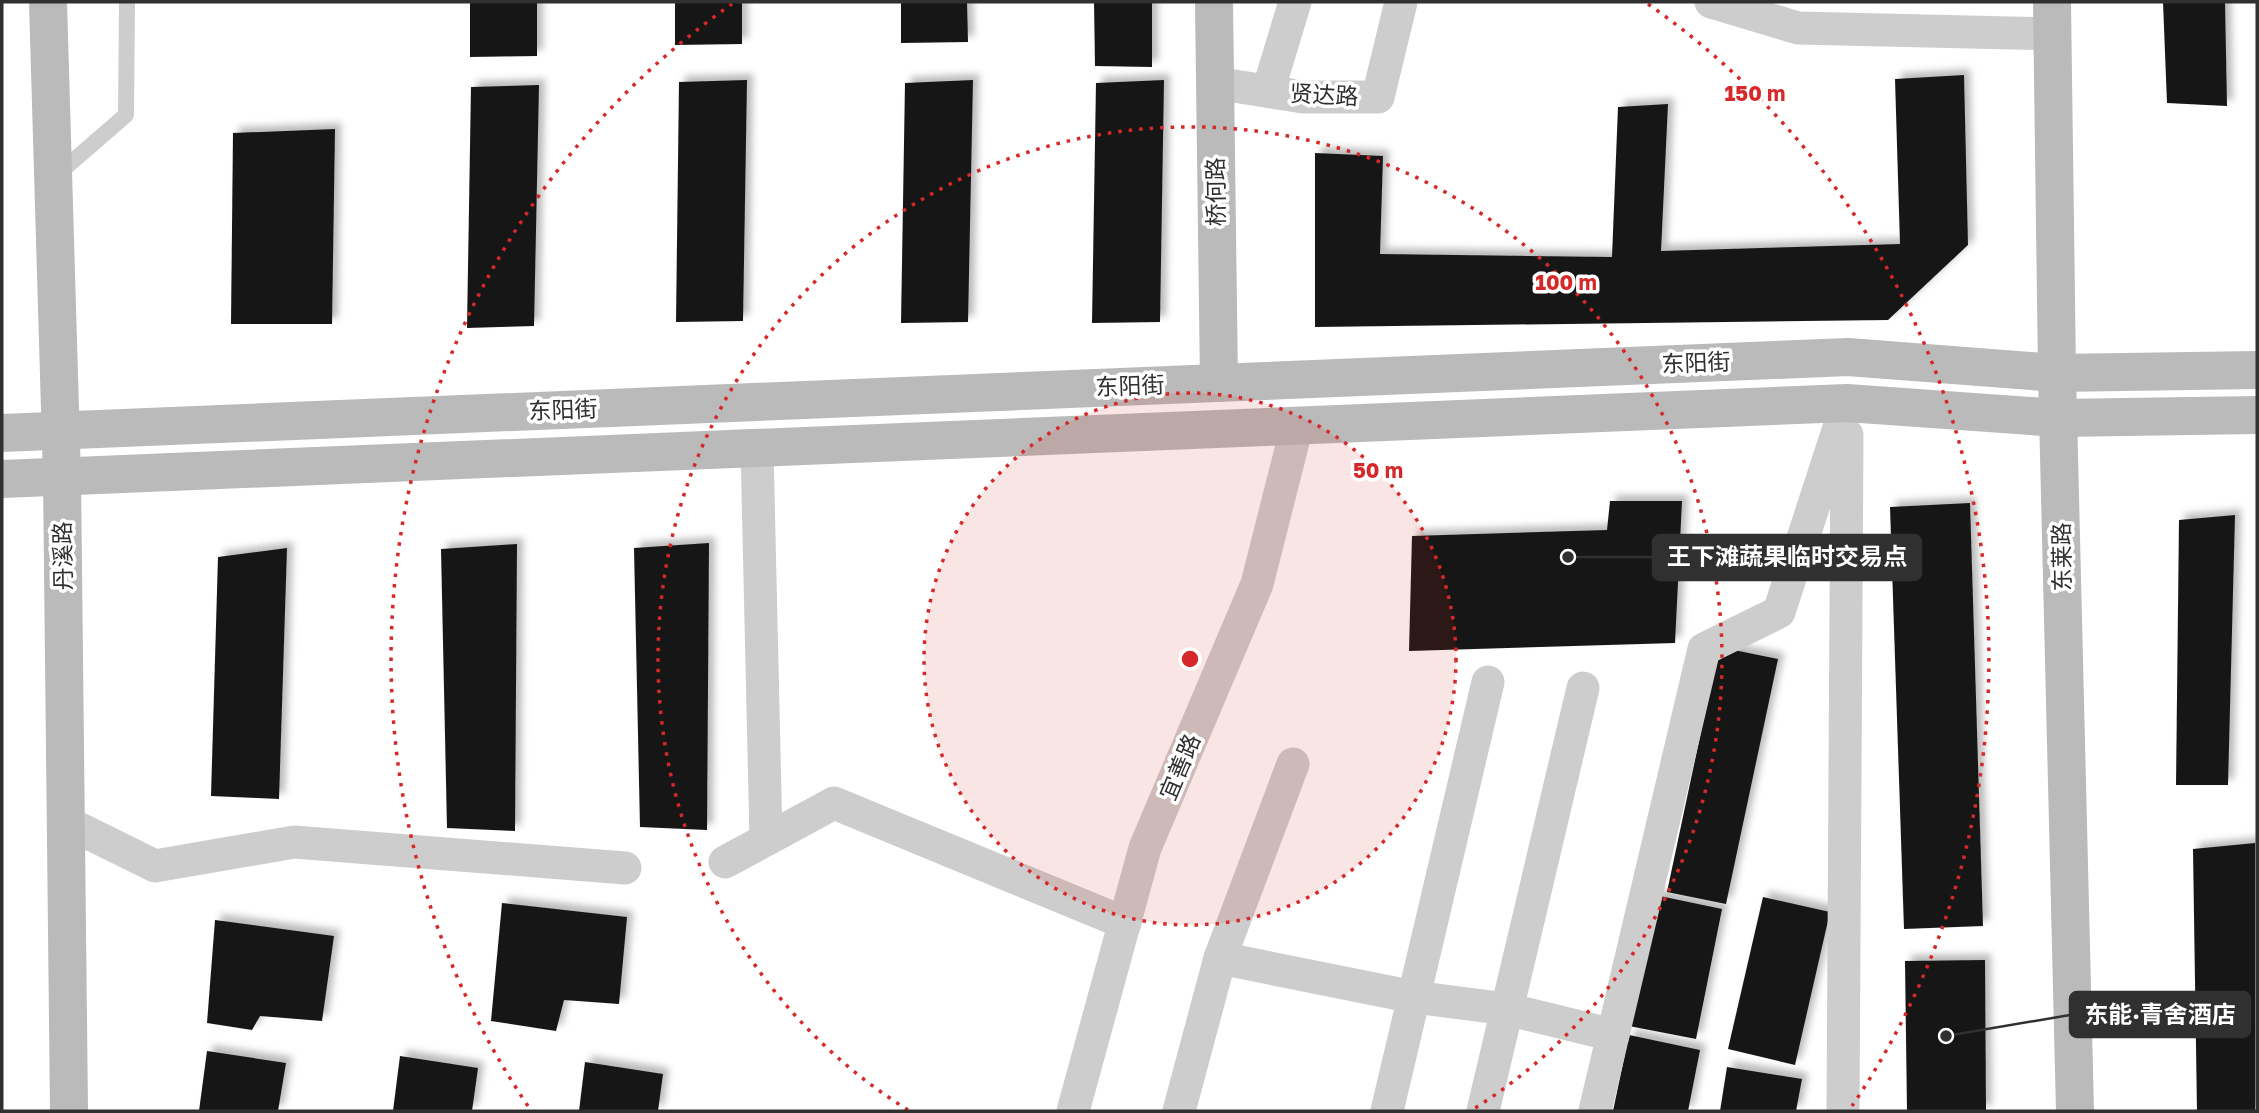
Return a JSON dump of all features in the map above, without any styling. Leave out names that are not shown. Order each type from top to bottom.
[{"type":"main road","name":"丹溪路","points":[[48,2],[62,477],[69,1111]]},
{"type":"main road","name":"桥何路","points":[[1214,2],[1219,383]]},
{"type":"main road","name":"东莱路","points":[[2052,18],[2057,373],[2075,1111]]},
{"type":"main road","name":"东阳街","points":[[2,433],[1848,357],[2057,373],[2257,370]]},
{"type":"main road","name":"东阳街","points":[[2,479],[1847,403],[2059,418],[2257,415]]},
{"type":"street","points":[[1268,92],[1295,2]]},
{"type":"street","name":"贤达路","points":[[1215,83],[1303,97],[1378,97],[1401,2]]},
{"type":"street","points":[[1711,2],[1797,15],[2052,18]]},
{"type":"street","points":[[1595,1111],[1703,649],[1779,612],[1847,403]]},
{"type":"street","points":[[1843,1111],[1847,403]]},
{"type":"street","name":"宜善路","points":[[1073,1111],[1145,848],[1257,584],[1297,426]]},
{"type":"street","points":[[757,448],[766,839]]},
{"type":"street","points":[[1387,1111],[1489,682]]},
{"type":"street","points":[[1483,1111],[1583,688]]},
{"type":"street","points":[[1179,1111],[1220,958],[1293,764]]},
{"type":"street","points":[[725,862],[834,803],[1125,923]]},
{"type":"street","points":[[66,822],[155,866],[294,842],[625,868]]},
{"type":"street","points":[[1220,958],[1414,997],[1507,1009],[1612,1035]]},
{"type":"lane","points":[[54,178],[126,115],[127,2]]},
{"type":"building","points":[[470,2],[537,2],[537,56],[470,57]]},
{"type":"building","points":[[675,2],[742,2],[742,44],[675,45]]},
{"type":"building","points":[[901,2],[967,2],[968,42],[901,43]]},
{"type":"building","points":[[1094,2],[1152,2],[1152,67],[1095,66]]},
{"type":"building","points":[[2163,2],[2225,2],[2227,106],[2167,103]]},
{"type":"building","points":[[1964,75],[1968,245],[1888,320],[1315,327],[1315,153],[1383,156],[1380,254],[1612,257],[1618,107],[1668,104],[1661,251],[1900,244],[1895,79]]},
{"type":"building","points":[[747,80],[743,321],[676,322],[679,82]]},
{"type":"building","points":[[973,80],[968,322],[901,323],[905,83]]},
{"type":"building","points":[[1164,80],[1160,322],[1092,323],[1096,83]]},
{"type":"building","points":[[539,85],[534,326],[467,328],[471,87]]},
{"type":"building","points":[[335,129],[332,324],[231,324],[233,133]]},
{"type":"building","points":[[1610,501],[1682,501],[1675,643],[1409,651],[1412,536],[1607,530]]},
{"type":"building","points":[[1970,503],[1983,926],[1904,929],[1890,507]]},
{"type":"building","points":[[2235,515],[2228,785],[2176,785],[2179,520]]},
{"type":"building","points":[[709,543],[707,830],[640,827],[634,548]]},
{"type":"building","points":[[517,544],[515,831],[447,828],[441,549]]},
{"type":"building","points":[[287,548],[279,799],[211,796],[218,557]]},
{"type":"building","points":[[1719,647],[1778,659],[1726,904],[1667,892]]},
{"type":"building","points":[[2255,843],[2255,1111],[2197,1111],[2193,849]]},
{"type":"building","points":[[1655,895],[1722,909],[1696,1039],[1629,1026]]},
{"type":"building","points":[[1763,897],[1830,912],[1795,1065],[1728,1049]]},
{"type":"building","points":[[502,903],[627,917],[619,1004],[564,1000],[556,1031],[491,1021]]},
{"type":"building","points":[[215,920],[334,936],[322,1021],[260,1016],[252,1030],[207,1023]]},
{"type":"building","points":[[1985,960],[1986,1111],[1907,1111],[1905,961]]},
{"type":"building","points":[[1629,1035],[1700,1050],[1688,1111],[1613,1111]]},
{"type":"building","points":[[207,1051],[286,1063],[278,1111],[199,1111]]},
{"type":"building","points":[[400,1056],[478,1068],[472,1111],[393,1111]]},
{"type":"building","points":[[585,1062],[663,1074],[658,1111],[579,1111]]},
{"type":"building","points":[[1727,1067],[1802,1079],[1796,1111],[1720,1111]]},
{"type":"place","name":"王下滩蔬果临时交易点","points":[[1568,557]]},
{"type":"place","name":"东能·青舍酒店","points":[[1946,1036]]}]
